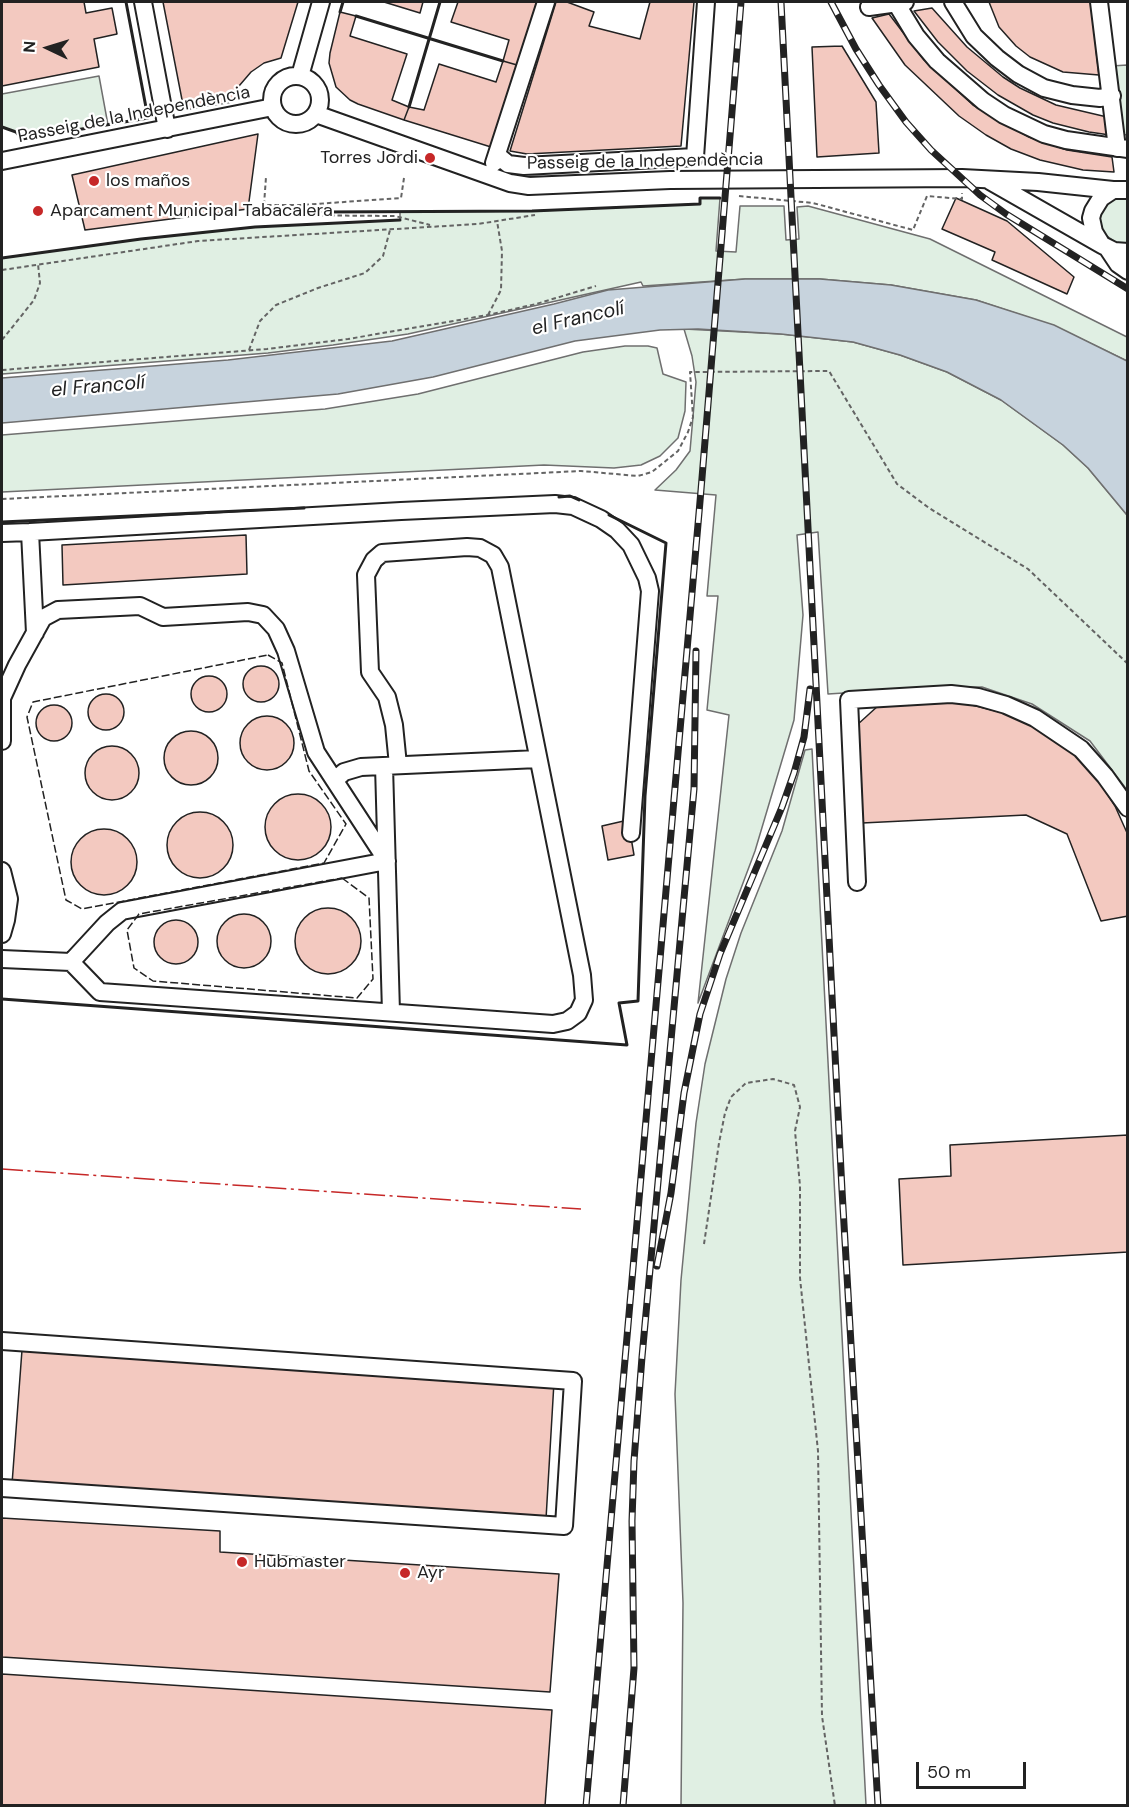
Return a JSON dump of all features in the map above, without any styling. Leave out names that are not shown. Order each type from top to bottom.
[{"type":"street","points":[[143,2],[167,129]]},
{"type":"street","points":[[300,76],[321,2]]},
{"type":"street","points":[[490,176],[546,2]]},
{"type":"street","points":[[497,154],[508,164],[524,166],[695,157],[706,2]]},
{"type":"street","points":[[869,7],[900,2],[916,36],[937,61],[983,101],[1004,115],[1044,134],[1122,149],[1099,2]]},
{"type":"street","points":[[953,2],[974,36],[1018,74],[1044,88],[1072,95],[1100,98],[1112,96]]},
{"type":"street","points":[[300,76],[314,84],[320,93],[320,104],[316,114],[305,123],[291,124],[279,117],[273,108],[273,95],[278,84],[288,78],[300,76]]},
{"type":"street","name":"Passeig de la Independència","points":[[2,161],[273,108]]},
{"type":"street","name":"Passeig de la Independència","points":[[316,114],[510,183],[529,186],[670,180],[962,178],[1038,182],[1119,190]]},
{"type":"street","points":[[1128,176],[1119,190],[1101,198],[1093,210],[1092,225],[1097,239],[1118,264],[1128,271]]},
{"type":"street","name":"Passeig de la Independència","points":[[987,179],[1105,247]]},
{"type":"street","points":[[1105,247],[1128,252]]},
{"type":"street","points":[[2,533],[555,504],[573,506],[601,519],[617,530],[631,545],[647,578],[650,591],[631,833]]},
{"type":"street","points":[[30,532],[35,633]]},
{"type":"street","points":[[2,959],[71,962],[100,992],[391,1012],[554,1023],[567,1021],[578,1012],[584,1000],[582,975],[500,567],[493,555],[480,548],[382,553],[374,560],[366,575],[370,672],[387,697],[394,725],[387,861],[391,1012]]},
{"type":"street","points":[[2,741],[2,698],[44,618],[58,610],[140,606],[163,617],[248,612],[263,615],[276,628],[286,651],[316,752],[387,861]]},
{"type":"street","points":[[857,882],[849,700],[951,694],[978,697],[1006,705],[1035,718],[1081,749],[1105,776],[1128,808]]},
{"type":"street","points":[[334,780],[344,772],[361,767],[538,759]]},
{"type":"street","points":[[71,962],[107,923],[122,911],[324,871],[387,861]]},
{"type":"street","points":[[2,871],[9,899],[2,934]]},
{"type":"street","points":[[2,1341],[573,1381],[564,1526],[2,1488]]},
{"type":"path","points":[[266,177],[265,215],[395,216],[433,226]]},
{"type":"path","points":[[264,205],[301,205],[400,198],[404,178]]},
{"type":"path","points":[[736,196],[813,203],[913,230],[927,196],[962,199],[962,178]]},
{"type":"path","points":[[2,270],[198,241],[433,226],[497,221],[535,215]]},
{"type":"path","points":[[488,315],[501,290],[502,251],[497,221]]},
{"type":"path","points":[[249,351],[260,321],[276,305],[365,273],[383,256],[390,229]]},
{"type":"path","points":[[2,340],[34,300],[40,283],[38,264]]},
{"type":"path","points":[[2,370],[249,351],[348,339],[488,315],[536,304],[596,286]]},
{"type":"path","points":[[2,499],[581,471],[638,476],[652,472],[678,451],[683,442],[693,417],[690,372],[828,371],[897,484],[929,508],[1028,569],[1128,664]]},
{"type":"path","points":[[704,1244],[719,1143],[731,1096],[746,1083],[773,1079],[794,1085],[800,1107],[795,1131],[800,1186],[800,1278],[818,1451],[822,1716],[835,1806]]},
{"type":"green space","points":[[1127,65],[1127,135],[1120,134],[1112,66]]},
{"type":"green space","points":[[99,76],[108,125],[22,139],[16,132],[2,127],[2,94]]},
{"type":"green space","points":[[1127,196],[1127,244],[1117,243],[1104,234],[1099,218],[1101,210],[1112,198]]},
{"type":"green space","points":[[700,198],[720,198],[716,251],[736,252],[740,206],[784,206],[786,240],[799,239],[797,207],[808,206],[930,239],[1127,337],[1127,361],[1054,326],[976,300],[891,285],[820,279],[745,279],[643,286],[641,282],[408,334],[333,345],[268,353],[2,374],[2,258],[141,239],[255,227],[400,220],[400,212],[532,211],[700,204]]},
{"type":"green space","points":[[684,329],[781,334],[853,342],[900,355],[947,372],[1001,400],[1063,445],[1088,468],[1127,515],[1127,790],[1090,741],[1032,704],[982,687],[828,694],[818,532],[797,535],[803,615],[794,720],[755,851],[698,1003],[729,715],[707,710],[718,596],[707,596],[716,495],[655,490],[676,470],[690,451],[696,382],[692,356]]},
{"type":"green space","points":[[625,346],[657,348],[663,374],[686,382],[685,411],[678,438],[660,456],[641,465],[614,468],[544,465],[2,492],[2,435],[325,409],[418,394],[583,352]]},
{"type":"green space","points":[[812,749],[866,1805],[681,1805],[683,1603],[675,1394],[681,1280],[696,1123],[705,1064],[726,979],[741,933],[782,831],[805,750]]},
{"type":"water","name":"el Francolí","points":[[745,279],[820,279],[891,285],[976,300],[1054,325],[1127,361],[1127,515],[1088,468],[1063,445],[1001,400],[947,372],[900,355],[853,342],[781,334],[698,329],[660,330],[575,341],[433,377],[338,394],[2,423],[2,378],[228,360],[392,341],[608,290]]},
{"type":"building","points":[[2,2],[84,2],[86,13],[112,8],[117,34],[94,39],[99,67],[2,86]]},
{"type":"building","points":[[163,2],[298,2],[281,58],[264,63],[251,72],[239,86],[232,102],[184,110]]},
{"type":"building","points":[[384,2],[423,2],[420,13]]},
{"type":"building","points":[[458,2],[537,2],[517,65],[503,61],[509,40],[451,22]]},
{"type":"building","points":[[556,2],[694,2],[681,146],[527,154],[510,151]]},
{"type":"building","points":[[567,2],[650,2],[640,39],[589,26],[594,12]]},
{"type":"building","points":[[989,2],[1093,2],[1099,50],[1096,50],[1099,75],[1063,72],[1030,57],[1016,46],[999,27]]},
{"type":"building","points":[[932,8],[967,47],[1003,77],[1056,105],[1107,117],[1110,135],[1053,123],[1033,115],[998,95],[967,71],[938,42],[914,11]]},
{"type":"building","points":[[340,12],[356,16],[350,36],[407,54],[392,100],[409,107],[404,120],[358,104],[336,87],[329,63]]},
{"type":"building","points":[[889,14],[924,60],[973,105],[1029,137],[1067,150],[1112,157],[1114,172],[1083,170],[1040,160],[1011,149],[986,135],[959,116],[905,65],[872,18]]},
{"type":"building","points":[[842,46],[876,102],[879,153],[817,157],[812,47]]},
{"type":"building","points":[[503,61],[517,65],[491,147],[404,120],[409,107],[424,110],[439,64],[496,82]]},
{"type":"building","points":[[258,134],[248,209],[85,230],[72,175]]},
{"type":"building","points":[[956,198],[1007,221],[1074,277],[1067,294],[992,260],[995,252],[942,229]]},
{"type":"building","points":[[246,535],[247,574],[63,585],[62,545]]},
{"type":"building","points":[[261,666],[274,671],[279,684],[274,697],[261,702],[248,697],[243,684],[248,671]]},
{"type":"building","points":[[209,676],[222,681],[227,694],[222,707],[209,712],[196,707],[191,694],[196,681]]},
{"type":"building","points":[[106,694],[119,699],[124,712],[119,725],[106,730],[93,725],[88,712],[93,699]]},
{"type":"building","points":[[931,701],[964,703],[1012,715],[1039,728],[1063,744],[1085,764],[1115,806],[1128,835],[1128,916],[1101,921],[1067,834],[1026,815],[862,823],[857,725],[879,705]]},
{"type":"building","points":[[54,705],[67,710],[72,723],[67,736],[54,741],[41,736],[36,723],[41,710]]},
{"type":"building","points":[[262,716],[272,716],[282,720],[290,728],[294,743],[290,758],[282,766],[272,770],[262,770],[252,766],[244,758],[240,748],[240,738],[244,728],[252,720]]},
{"type":"building","points":[[186,731],[196,731],[206,735],[214,743],[218,758],[214,773],[206,781],[196,785],[186,785],[176,781],[168,773],[164,763],[164,753],[168,743],[176,735]]},
{"type":"building","points":[[107,746],[117,746],[127,750],[135,758],[139,773],[135,788],[127,796],[117,800],[107,800],[97,796],[89,788],[85,778],[85,768],[89,758],[97,750]]},
{"type":"building","points":[[304,794],[322,803],[329,814],[331,827],[329,840],[322,851],[311,858],[292,860],[274,851],[267,840],[265,821],[274,803],[285,796]]},
{"type":"building","points":[[206,812],[224,821],[231,832],[233,845],[231,858],[224,869],[213,876],[194,878],[176,869],[169,858],[167,839],[176,821],[187,814]]},
{"type":"building","points":[[628,820],[634,855],[608,860],[602,826]]},
{"type":"building","points":[[110,829],[128,838],[135,849],[137,862],[135,875],[128,886],[117,893],[98,895],[80,886],[73,875],[71,856],[80,838],[91,831]]},
{"type":"building","points":[[334,908],[352,917],[359,928],[361,941],[359,954],[352,965],[341,972],[322,974],[304,965],[297,954],[295,935],[304,917],[315,910]]},
{"type":"building","points":[[239,914],[249,914],[259,918],[267,926],[271,941],[267,956],[259,964],[249,968],[239,968],[229,964],[221,956],[217,946],[217,936],[221,926],[229,918]]},
{"type":"building","points":[[176,920],[185,921],[192,926],[197,933],[197,951],[192,958],[185,963],[176,964],[167,963],[160,958],[155,951],[154,942],[155,933],[160,926],[167,921]]},
{"type":"building","points":[[1128,1135],[1128,1252],[903,1265],[899,1179],[951,1176],[950,1145]]},
{"type":"building","points":[[22,1350],[554,1382],[546,1519],[12,1484]]},
{"type":"building","points":[[2,1518],[220,1531],[220,1552],[559,1574],[550,1692],[2,1657]]},
{"type":"building","points":[[2,1674],[552,1710],[545,1806],[2,1806]]},
{"type":"railway","points":[[586,1806],[701,490],[741,2]]},
{"type":"railway","points":[[781,2],[842,1190],[878,1806]]},
{"type":"railway","points":[[831,2],[856,49],[879,85],[906,122],[931,150],[980,195],[1006,214],[1128,289]]},
{"type":"railway","points":[[623,1806],[634,1668],[632,1521],[634,1461],[694,789],[696,651]]},
{"type":"railway","points":[[657,1266],[671,1193],[684,1093],[700,1014],[720,954],[794,773],[804,737],[810,689]]},
{"type":"fence","points":[[268,655],[282,663],[309,771],[346,824],[324,863],[82,909],[66,900],[27,717],[33,702],[268,655]]},
{"type":"fence","points":[[342,878],[369,898],[373,979],[357,998],[153,981],[134,968],[127,930],[139,914],[342,878]]},
{"type":"wall","points":[[2,127],[16,132],[22,139],[148,118],[126,2]]},
{"type":"wall","points":[[340,12],[343,2]]},
{"type":"wall","points":[[409,107],[440,2]]},
{"type":"wall","points":[[356,16],[503,61]]},
{"type":"wall","points":[[323,212],[532,211],[700,204],[700,198],[720,198]]},
{"type":"wall","points":[[2,258],[141,239],[255,227],[400,220]]},
{"type":"wall","points":[[559,497],[570,496],[579,500]]},
{"type":"wall","points":[[2,522],[304,508]]},
{"type":"wall","points":[[2,999],[627,1045],[619,1003],[638,1001],[645,796],[666,543],[609,515]]},
{"type":"power","points":[[2,1169],[581,1209]]},
{"type":"place","name":"Torres Jordi","points":[[430,158]]},
{"type":"place","name":"los maños","points":[[94,181]]},
{"type":"place","name":"Aparcament Municipal Tabacalera","points":[[38,211]]},
{"type":"place","name":"Hubmaster","points":[[242,1562]]},
{"type":"place","name":"Ayr","points":[[405,1573]]}]
